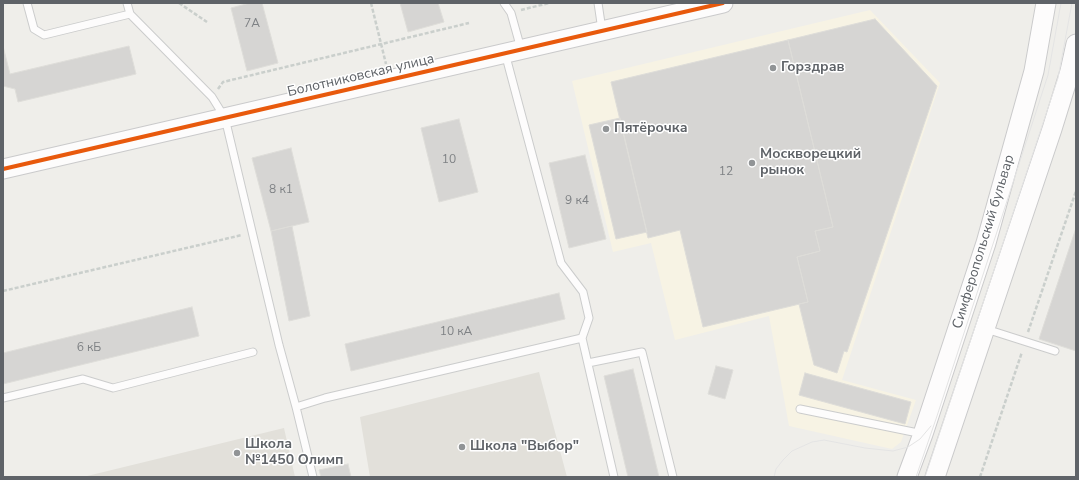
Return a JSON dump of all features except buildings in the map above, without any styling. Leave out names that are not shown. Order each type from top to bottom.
[{"type":"main road","name":"Болотниковская улица","points":[[3,169],[723,3]]},
{"type":"main road","name":"Симферопольский бульвар","points":[[907,477],[923,434],[986,243],[1026,106],[1046,3]]},
{"type":"main road","name":"Симферопольский бульвар","points":[[935,477],[1052,129],[1070,71],[1076,44]]},
{"type":"lane","points":[[27,3],[34,29],[44,35],[130,14]]},
{"type":"lane","points":[[128,3],[130,14],[212,97],[225,118],[279,345],[313,477]]},
{"type":"lane","points":[[504,3],[511,13],[513,51],[561,263],[583,292],[589,318],[582,338],[614,477]]},
{"type":"lane","points":[[598,3],[602,31]]},
{"type":"lane","points":[[986,328],[1055,351]]},
{"type":"lane","points":[[296,407],[325,398],[582,338]]},
{"type":"lane","points":[[3,398],[83,379],[113,388],[253,352]]},
{"type":"lane","points":[[588,363],[642,352],[673,477]]},
{"type":"lane","points":[[800,409],[923,434]]},
{"type":"path","points":[[179,3],[207,22]]},
{"type":"path","points":[[371,3],[390,80]]},
{"type":"path","points":[[511,13],[549,3]]},
{"type":"path","points":[[212,97],[223,82],[469,23]]},
{"type":"path","points":[[3,291],[252,233]]},
{"type":"shaded area","name":"Москворецкий рынок","points":[[870,10],[940,83],[842,380],[916,400],[901,442],[892,449],[789,426],[769,316],[675,340],[651,243],[613,252],[572,81]]},
{"type":"shaded area","name":"Школа \"Выбор\"","points":[[539,372],[567,477],[370,477],[360,417]]},
{"type":"shaded area","name":"Школа №1450 Олимп","points":[[284,428],[295,477],[83,477]]},
{"type":"tram line","points":[[916,477],[1048,75],[1061,3]]},
{"type":"tram line","points":[[925,477],[1058,78],[1072,3]]},
{"type":"tram line","points":[[774,477],[776,469],[792,451],[812,442],[824,440],[865,448],[893,451],[908,447],[920,439],[931,426]]},
{"type":"cycle path","points":[[3,169],[723,3]]},
{"type":"place","name":"Горздрав","points":[[773,68]]},
{"type":"place","name":"Пятёрочка","points":[[606,129]]},
{"type":"place","name":"Москворецкий рынок","points":[[752,163]]},
{"type":"place","name":"Школа \"Выбор\"","points":[[462,447]]},
{"type":"place","name":"Школа №1450 Олимп","points":[[237,453]]}]
